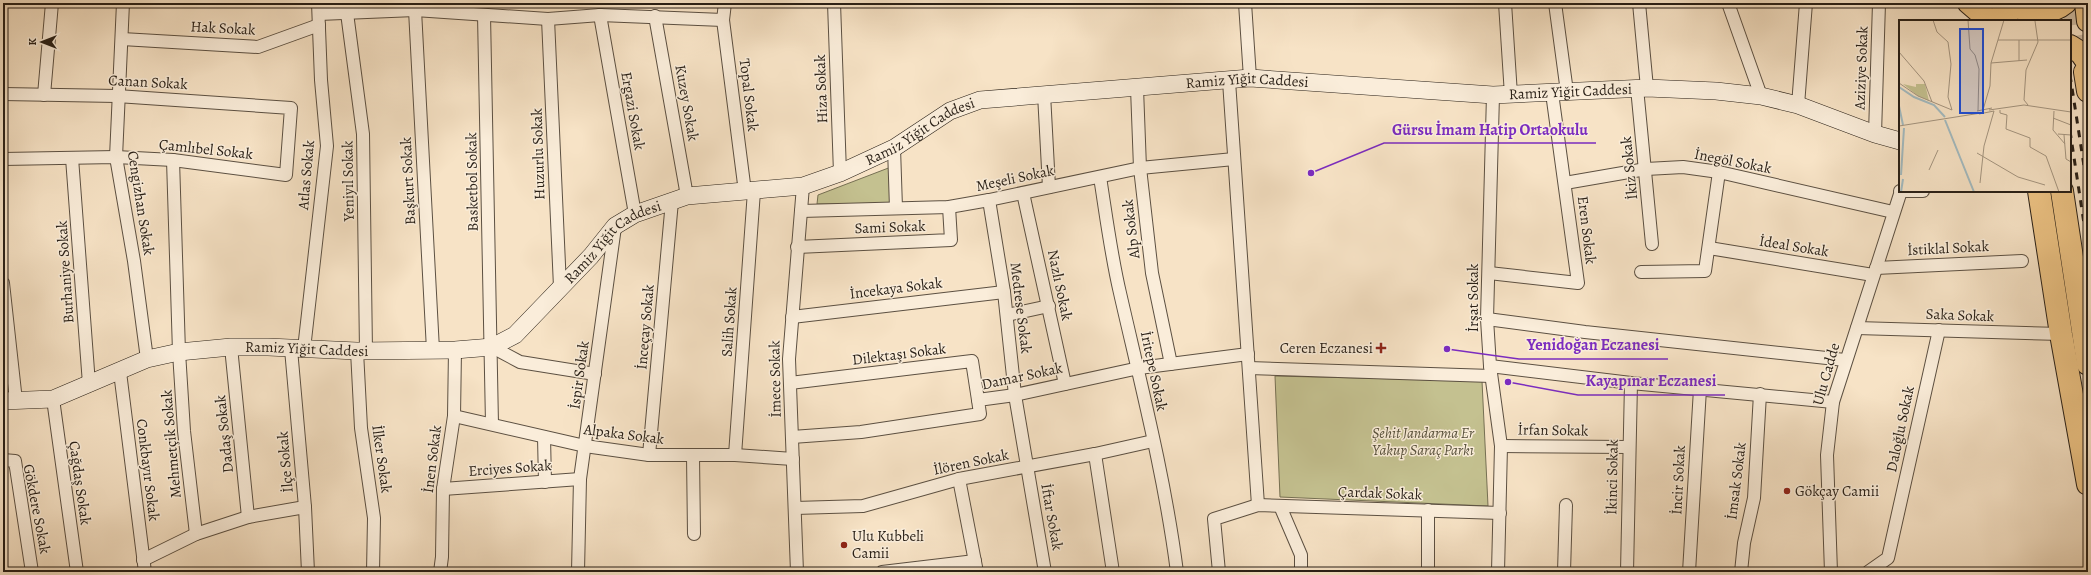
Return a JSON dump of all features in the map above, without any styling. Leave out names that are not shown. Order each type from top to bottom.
[{"type":"highway","points":[[1969,3],[1989,20]]},
{"type":"highway","points":[[2002,3],[2007,20]]},
{"type":"highway","points":[[2013,3],[2026,10],[2038,12],[2051,10],[2064,3]]},
{"type":"highway","points":[[2086,3],[2088,21]]},
{"type":"highway","points":[[2071,47],[2081,53],[2087,75]]},
{"type":"highway","points":[[2039,192],[2088,484]]},
{"type":"highway","points":[[2062,192],[2088,364]]},
{"type":"main road","name":"Ramiz Yiğit Caddesi","points":[[9,401],[53,399],[120,372],[147,359],[179,352],[231,347],[361,351],[455,350],[492,347],[515,335],[591,256],[615,226],[635,214],[680,199],[803,186],[840,173],[894,148],[950,111],[980,100],[1229,81],[1250,78],[1493,95],[1642,88],[1716,91],[1761,96],[1798,105],[1875,134],[1899,141]]},
{"type":"street","points":[[44,95],[52,3]]},
{"type":"street","name":"Cengizhan Sokak","points":[[123,3],[122,38],[117,96],[116,157],[134,262],[147,359]]},
{"type":"street","name":"Topal Sokak","points":[[725,3],[724,20],[750,191]]},
{"type":"street","name":"Hiza Sokak","points":[[834,3],[840,173]]},
{"type":"street","points":[[1245,3],[1250,78]]},
{"type":"street","points":[[1505,3],[1511,95]]},
{"type":"street","name":"Eren Sokak","points":[[1489,274],[1578,283],[1565,183],[1555,3]]},
{"type":"street","name":"İkiz Sokak","points":[[1638,3],[1646,169],[1652,244]]},
{"type":"street","points":[[1728,3],[1761,96]]},
{"type":"street","points":[[1798,105],[1806,3]]},
{"type":"street","name":"Aziziye Sokak","points":[[1875,134],[1879,3]]},
{"type":"street","name":"Hak Sokak","points":[[122,38],[258,47],[319,14],[347,13],[368,7],[548,19],[600,15],[655,16],[724,20]]},
{"type":"street","name":"Başkurt Sokak","points":[[415,10],[433,350]]},
{"type":"street","name":"Yeniyıl Sokak","points":[[347,13],[363,134],[361,351]]},
{"type":"street","name":"Atlas Sokak","points":[[297,349],[326,146],[321,80],[319,14]]},
{"type":"street","name":"Basketbol Sokak","points":[[484,15],[492,347],[492,424]]},
{"type":"street","name":"Ergazi Sokak","points":[[600,15],[635,214]]},
{"type":"street","name":"Kuzey Sokak","points":[[655,16],[680,199]]},
{"type":"street","name":"Huzurlu Sokak","points":[[548,19],[560,287]]},
{"type":"street","points":[[1219,572],[1214,519],[1258,505],[1229,81]]},
{"type":"street","name":"Alp Sokak","points":[[1136,88],[1140,168],[1152,273],[1171,364]]},
{"type":"street","name":"Canan Sokak","points":[[3,94],[117,96],[291,108],[286,175]]},
{"type":"street","points":[[1044,94],[1049,187]]},
{"type":"street","name":"İrşat Sokak","points":[[1493,95],[1487,319],[1491,371],[1501,446],[1498,572]]},
{"type":"street","points":[[894,148],[896,208]]},
{"type":"street","name":"Çamlıbel Sokak","points":[[3,159],[116,157],[173,160],[286,175]]},
{"type":"street","name":"Burhaniye Sokak","points":[[72,158],[89,384]]},
{"type":"street","name":"Meşeli Sokak","points":[[801,211],[949,207],[1140,168],[1234,159]]},
{"type":"street","name":"Mehmetçik Sokak","points":[[173,160],[179,352],[184,431],[196,534]]},
{"type":"street","name":"İnegöl Sokak","points":[[1565,183],[1646,169],[1683,168],[1719,172],[1893,212]]},
{"type":"street","points":[[1641,272],[1705,271],[1719,172]]},
{"type":"street","name":"İritepe Sokak","points":[[1100,177],[1119,292],[1139,368],[1173,539],[1177,572]]},
{"type":"street","name":"İmece Sokak","points":[[797,572],[790,383],[792,317],[803,186]]},
{"type":"street","name":"Salih Sokak","points":[[735,455],[750,191]]},
{"type":"street","name":"Ulu Cadde","points":[[1831,572],[1827,455],[1832,402],[1900,192]]},
{"type":"street","name":"Nazlı Sokak","points":[[1023,193],[1065,384]]},
{"type":"street","name":"İnceçay Sokak","points":[[649,455],[680,199]]},
{"type":"street","name":"Medrese Sokak","points":[[989,200],[1004,292],[1015,395],[1026,467]]},
{"type":"street","name":"Sami Sokak","points":[[797,247],[951,240],[949,207]]},
{"type":"street","name":"İspir Sokak","points":[[578,572],[580,479],[615,226]]},
{"type":"street","name":"İdeal Sokak","points":[[1709,248],[1875,272]]},
{"type":"street","name":"İstiklal Sokak","points":[[1875,272],[2022,261]]},
{"type":"street","points":[[3,283],[9,401]]},
{"type":"street","name":"İncekaya Sokak","points":[[792,317],[1004,292]]},
{"type":"street","points":[[1007,315],[1049,306]]},
{"type":"street","points":[[1487,319],[1584,332],[1845,360]]},
{"type":"street","name":"Saka Sokak","points":[[1857,328],[2062,334]]},
{"type":"street","name":"Daloğlu Sokak","points":[[1868,572],[1888,558],[1939,330]]},
{"type":"street","name":"Dadaş Sokak","points":[[231,347],[248,517]]},
{"type":"street","points":[[492,347],[520,362],[595,374]]},
{"type":"street","name":"İlçe Sokak","points":[[297,349],[308,572]]},
{"type":"street","name":"İnen Sokak","points":[[440,572],[442,557],[443,489],[454,416],[455,350]]},
{"type":"street","name":"İlker Sokak","points":[[361,351],[360,428],[374,518],[373,572]]},
{"type":"street","name":"Damar Sokak","points":[[792,437],[861,432],[980,414],[978,400],[1015,395],[1139,368],[1248,354]]},
{"type":"street","name":"Dilektaşı Sokak","points":[[790,383],[972,361],[978,400]]},
{"type":"street","points":[[1249,368],[1491,371],[1760,394],[1832,402]]},
{"type":"street","name":"Conkbayır Sokak","points":[[120,372],[144,566]]},
{"type":"street","name":"İkinci Sokak","points":[[1626,572],[1628,447],[1631,383]]},
{"type":"street","name":"İncir Sokak","points":[[1689,572],[1700,389]]},
{"type":"street","name":"İmsak Sokak","points":[[1741,572],[1744,543],[1754,498],[1760,394]]},
{"type":"street","name":"Çağdaş Sokak","points":[[53,399],[77,572]]},
{"type":"street","name":"Alpaka Sokak","points":[[454,416],[585,446],[649,455],[735,455],[793,458]]},
{"type":"street","points":[[544,437],[545,482]]},
{"type":"street","name":"İlören Sokak","points":[[795,508],[863,506],[959,480],[1095,454],[1153,441]]},
{"type":"street","name":"İrfan Sokak","points":[[1501,446],[1628,447]]},
{"type":"street","points":[[1095,454],[1113,572]]},
{"type":"street","points":[[693,456],[694,534]]},
{"type":"street","name":"Gökdere Sokak","points":[[3,460],[15,461],[32,572]]},
{"type":"street","name":"İftar Sokak","points":[[1026,467],[1046,572]]},
{"type":"street","name":"Erciyes Sokak","points":[[443,489],[580,479]]},
{"type":"street","points":[[882,572],[976,566],[959,480]]},
{"type":"street","name":"Çardak Sokak","points":[[1258,505],[1500,513]]},
{"type":"street","points":[[1564,572],[1566,505]]},
{"type":"street","points":[[1280,506],[1301,554],[1301,572]]},
{"type":"street","points":[[144,566],[196,534],[248,517],[305,507]]},
{"type":"street","points":[[1428,510],[1428,572]]},
{"type":"green space","points":[[891,167],[891,204],[817,204],[818,195]]},
{"type":"green space","name":"Şehit Jandarma Er Yakup Saraç Parkı","points":[[1275,376],[1482,381],[1488,506],[1280,497]]},
{"type":"tunnel","points":[[2072,3],[2084,69]]},
{"type":"railway","points":[[2071,82],[2088,192]]},
{"type":"railway","points":[[2071,138],[2088,250]]},
{"type":"place","name":"Gürsu İmam Hatip Ortaokulu","points":[[1311,173]]},
{"type":"place","name":"Ceren Eczanesi","points":[[1381,348]]},
{"type":"place","name":"Yenidoğan Eczanesi","points":[[1447,349]]},
{"type":"place","name":"Kayapınar Eczanesi","points":[[1508,382]]},
{"type":"place","name":"Gökçay Camii","points":[[1787,491]]},
{"type":"place","name":"Ulu Kubbeli Camii","points":[[844,545]]}]
